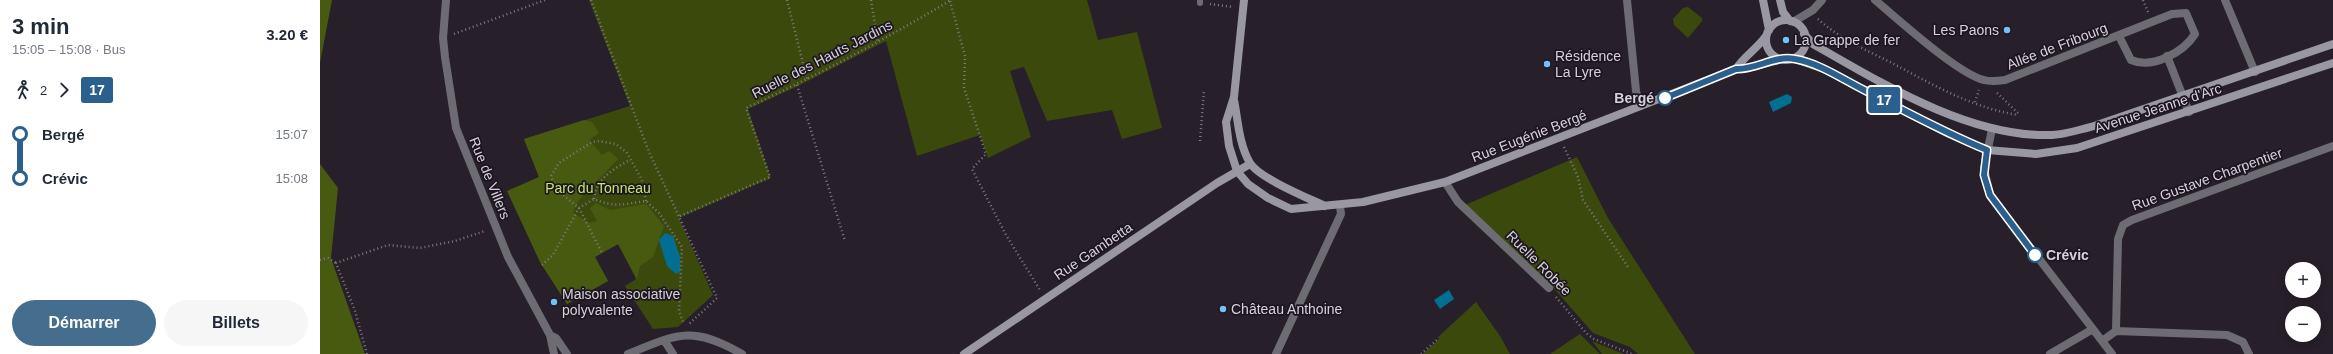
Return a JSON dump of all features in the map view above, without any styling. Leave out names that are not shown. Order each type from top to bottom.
[{"type":"street","name":"Rue de Villers","points":[[446,0],[444,38],[447,81],[456,128],[508,257],[550,335],[554,354]]},
{"type":"street","points":[[1237,171],[1229,146],[1226,122],[1234,97],[1244,0]]},
{"type":"street","points":[[1627,0],[1637,98],[1640,106]]},
{"type":"street","points":[[1763,0],[1768,33],[1768,49],[1778,58],[1788,59],[1803,48],[1804,34]]},
{"type":"street","points":[[1780,0],[1783,12],[1801,27],[1804,34],[1814,44],[1932,108],[1969,123],[1992,129],[1987,150],[1984,175],[1990,195],[2112,354]]},
{"type":"street","points":[[1768,33],[1778,21],[1792,21],[1813,10],[1822,0]]},
{"type":"street","points":[[1875,0],[1962,70],[1983,80],[1991,81]]},
{"type":"street","points":[[2225,0],[2255,72]]},
{"type":"street","name":"Allée de Fribourg","points":[[1991,81],[2005,80],[2172,14],[2186,13],[2196,34],[2187,45],[2167,56],[2146,63],[2131,60],[2119,36]]},
{"type":"street","name":"Rue Eugénie Bergé","points":[[1736,69],[1741,60],[1759,46],[1768,33]]},
{"type":"street","name":"Avenue Jeanne d'Arc","points":[[1992,129],[2041,135],[2065,133],[2094,126],[2333,44]]},
{"type":"street","points":[[2167,56],[2189,112]]},
{"type":"street","name":"Rue Eugénie Bergé","points":[[1237,171],[1252,187],[1291,209],[1340,206],[1383,198],[1445,182],[1736,69],[1747,70],[1769,61],[1788,59],[1824,69],[1947,133],[1987,150]]},
{"type":"street","name":"Avenue Jeanne d'Arc","points":[[1987,150],[2036,154],[2065,151],[2189,112],[2333,63]]},
{"type":"street","points":[[1234,97],[1240,136],[1250,164],[1262,174],[1325,207]]},
{"type":"street","name":"Rue Gustave Charpentier","points":[[2116,331],[2118,239],[2123,225],[2132,220],[2333,146]]},
{"type":"street","name":"Rue Gambetta","points":[[964,354],[1237,171],[1250,164]]},
{"type":"street","name":"Ruelle Robée","points":[[1445,182],[1458,202],[1549,288]]},
{"type":"street","points":[[1276,354],[1341,214],[1340,206]]},
{"type":"street","points":[[2050,354],[2093,329]]},
{"type":"street","points":[[2102,341],[2116,331],[2227,335],[2243,342],[2249,354]]},
{"type":"street","points":[[550,335],[556,338],[567,354]]},
{"type":"street","points":[[628,354],[678,335],[703,337],[742,354]]},
{"type":"street","points":[[664,340],[673,354]]},
{"type":"path","points":[[444,38],[545,0]]},
{"type":"path","points":[[591,0],[649,152],[717,298],[678,335]]},
{"type":"path","points":[[787,0],[807,80]]},
{"type":"path","points":[[871,0],[878,43]]},
{"type":"path","points":[[950,0],[965,56],[964,88],[986,154],[972,169],[1006,235],[1046,299]]},
{"type":"path","name":"Ruelle des Hauts Jardins","points":[[680,216],[770,177],[746,108],[797,85],[878,43],[950,0]]},
{"type":"path","points":[[1208,4],[1224,6]]},
{"type":"path","points":[[1813,10],[1819,16],[1818,19],[1841,37],[1937,86],[1974,104],[2018,114],[1994,90],[1991,81]]},
{"type":"path","points":[[797,85],[845,241]]},
{"type":"path","points":[[1975,102],[1981,85]]},
{"type":"path","points":[[1200,141],[1204,90]]},
{"type":"path","points":[[1560,138],[1578,178],[1583,200],[1628,267]]},
{"type":"path","points":[[602,253],[579,208],[553,184],[551,176],[559,163],[592,142],[599,141],[616,144],[623,147],[644,185],[646,201],[659,213],[682,247],[679,311],[683,323],[687,326]]},
{"type":"path","points":[[542,265],[553,255],[579,208],[594,199],[597,184],[605,176],[630,160]]},
{"type":"path","points":[[594,199],[606,204],[620,207],[646,201]]},
{"type":"path","points":[[336,263],[388,245],[420,248],[455,241],[484,231]]},
{"type":"path","points":[[320,260],[328,258],[336,263],[355,311],[367,354]]},
{"type":"path","name":"Ruelle Robée","points":[[1549,288],[1586,333],[1594,339],[1632,354]]},
{"type":"path","points":[[1421,354],[1438,339]]},
{"type":"path","points":[[1623,354],[1625,350]]},
{"type":"green space","points":[[320,0],[332,0],[320,63]]},
{"type":"green space","name":"Parc du Tonneau","points":[[589,0],[1087,0],[1098,40],[1137,32],[1162,128],[1122,139],[1112,110],[1047,121],[1024,67],[1010,71],[1031,137],[988,158],[980,135],[917,156],[886,41],[796,87],[748,109],[771,178],[679,218],[713,295],[678,327],[653,329],[625,286],[636,279],[618,244],[595,257],[608,281],[567,304],[540,262],[517,187],[539,177],[524,139],[630,106]]},
{"type":"green space","points":[[1688,7],[1702,18],[1702,21],[1688,38],[1674,25],[1673,19],[1683,8]]},
{"type":"green space","points":[[584,120],[592,122],[599,133],[589,140],[602,155],[609,151],[618,159],[578,201],[573,213],[589,223],[597,221],[590,208],[596,203],[610,210],[646,204],[664,226],[653,257],[640,266],[637,279],[618,244],[595,257],[608,281],[567,304],[540,262],[507,191],[539,177],[524,139]]},
{"type":"green space","points":[[1577,157],[1608,218],[1695,354],[1638,354],[1630,347],[1593,333],[1551,285],[1465,205]]},
{"type":"green space","points":[[320,164],[338,188],[331,258],[365,354],[320,354]]},
{"type":"green space","points":[[1476,302],[1500,336],[1510,354],[1423,354],[1439,339],[1438,337]]},
{"type":"green space","points":[[1580,334],[1600,354],[1550,354]]},
{"type":"green space","points":[[1592,341],[1624,354],[1602,354]]},
{"type":"water","points":[[1787,94],[1792,97],[1791,103],[1773,112],[1769,102]]},
{"type":"water","points":[[665,233],[673,236],[680,257],[680,272],[676,274],[667,266],[659,240]]},
{"type":"water","points":[[1449,290],[1454,299],[1440,309],[1434,300]]},
{"type":"bus line","name":"17","points":[[1665,98],[1736,69],[1747,70],[1769,61],[1792,58],[1824,69],[1947,133],[1987,150],[1984,175],[1990,195],[2035,255]]},
{"type":"place","name":"Les Paons","points":[[2007,30]]},
{"type":"place","name":"La Grappe de fer","points":[[1786,40]]},
{"type":"place","name":"Résidence La Lyre","points":[[1547,64]]},
{"type":"place","name":"Bergé","points":[[1665,98]]},
{"type":"place","name":"Crévic","points":[[2035,255]]},
{"type":"place","name":"Maison associative polyvalente","points":[[554,302]]},
{"type":"place","name":"Château Anthoine","points":[[1223,309]]}]
